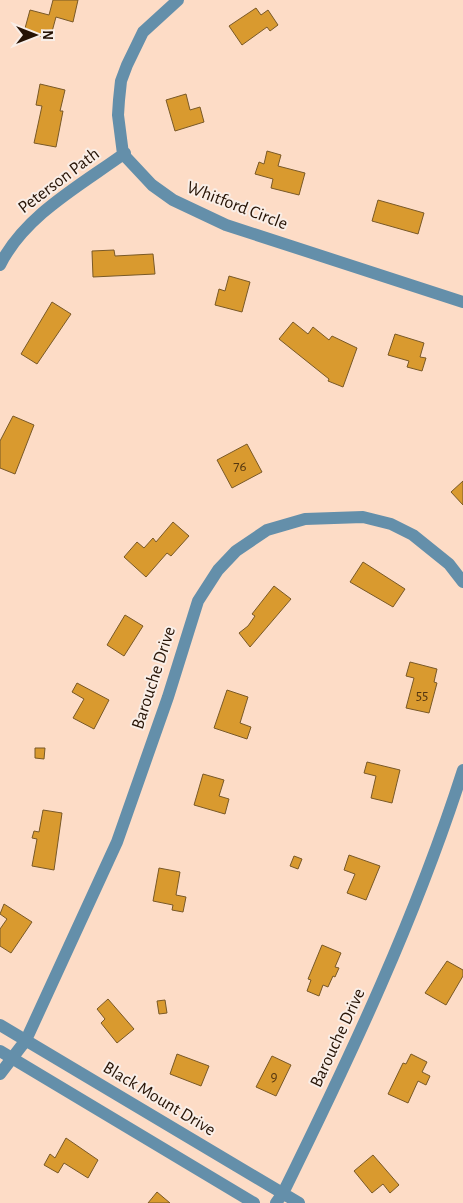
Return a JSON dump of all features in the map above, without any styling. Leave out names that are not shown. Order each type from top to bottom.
[{"type":"street","name":"Whitford Circle","points":[[178,0],[144,32],[132,51],[121,81],[118,115],[125,153],[123,154],[152,185],[173,200],[226,224],[463,302]]},
{"type":"street","name":"Peterson Path","points":[[0,264],[8,248],[30,223],[125,153]]},
{"type":"street","name":"Barouche Drive","points":[[0,1074],[26,1040],[117,842],[168,697],[198,601],[218,570],[236,551],[267,530],[305,519],[363,517],[391,524],[413,535],[449,564],[463,582]]},
{"type":"street","name":"Barouche Drive","points":[[280,1198],[379,993],[406,929],[463,770]]},
{"type":"street","name":"Black Mount Drive","points":[[0,1025],[280,1198],[299,1203]]},
{"type":"street","points":[[0,1051],[254,1203]]},
{"type":"building","points":[[53,0],[78,0],[73,22],[56,17],[50,39],[24,32],[30,10],[49,15]]},
{"type":"building","points":[[256,8],[261,15],[268,10],[278,25],[270,31],[267,27],[242,45],[229,26]]},
{"type":"building","points":[[40,84],[65,90],[60,111],[63,111],[56,147],[34,143],[42,106],[36,105]]},
{"type":"building","points":[[186,94],[190,110],[200,107],[204,122],[175,131],[166,100]]},
{"type":"building","points":[[267,151],[281,155],[278,166],[305,173],[299,195],[271,188],[273,179],[255,174],[259,162],[264,164]]},
{"type":"building","points":[[378,200],[424,213],[418,234],[372,221]]},
{"type":"building","points":[[114,250],[115,256],[153,254],[155,274],[93,277],[92,251]]},
{"type":"building","points":[[229,276],[250,282],[242,312],[215,305],[219,289],[225,291]]},
{"type":"building","points":[[52,302],[71,314],[37,364],[21,354]]},
{"type":"building","points":[[293,322],[308,334],[313,327],[329,340],[332,336],[357,348],[343,387],[328,381],[329,379],[279,339]]},
{"type":"building","points":[[395,334],[424,343],[420,357],[426,358],[422,371],[407,367],[409,361],[388,355]]},
{"type":"building","points":[[13,416],[34,425],[15,474],[0,468],[0,441]]},
{"type":"building","points":[[247,444],[262,472],[232,488],[217,460]]},
{"type":"building","points":[[463,481],[463,505],[451,492]]},
{"type":"building","points":[[173,522],[189,536],[171,556],[167,553],[146,577],[124,557],[137,542],[144,548],[153,538],[156,542]]},
{"type":"building","points":[[363,562],[405,589],[393,607],[350,582]]},
{"type":"building","points":[[274,586],[291,599],[250,647],[239,633],[248,626],[255,616],[252,614]]},
{"type":"building","points":[[125,615],[143,626],[124,656],[107,645]]},
{"type":"building","points":[[410,662],[437,669],[434,682],[437,683],[429,713],[406,708],[414,678],[406,676]]},
{"type":"building","points":[[77,683],[109,700],[94,729],[73,718],[84,699],[72,692]]},
{"type":"building","points":[[227,690],[248,697],[240,723],[251,727],[247,739],[214,728]]},
{"type":"building","points":[[35,748],[45,748],[44,759],[35,758]]},
{"type":"building","points":[[367,762],[400,770],[392,803],[371,798],[376,776],[364,773]]},
{"type":"building","points":[[203,774],[224,780],[219,796],[229,799],[225,814],[194,805]]},
{"type":"building","points":[[43,810],[62,813],[54,870],[32,866],[37,839],[32,838],[34,831],[39,832]]},
{"type":"building","points":[[349,855],[380,866],[366,900],[347,893],[355,874],[344,870]]},
{"type":"building","points":[[294,856],[302,859],[298,869],[290,866]]},
{"type":"building","points":[[159,868],[180,872],[176,895],[186,897],[183,912],[172,910],[173,905],[153,901]]},
{"type":"building","points":[[4,904],[32,922],[11,953],[0,946],[0,929],[7,919],[0,914]]},
{"type":"building","points":[[322,945],[341,953],[335,967],[339,968],[335,977],[333,976],[328,987],[323,985],[319,996],[307,991],[311,980],[308,979]]},
{"type":"building","points":[[447,961],[463,970],[463,976],[446,1005],[425,993]]},
{"type":"building","points":[[108,999],[134,1029],[117,1043],[101,1023],[105,1019],[97,1009]]},
{"type":"building","points":[[165,1000],[167,1013],[159,1014],[157,1001]]},
{"type":"building","points":[[177,1054],[209,1066],[201,1086],[170,1074]]},
{"type":"building","points":[[411,1054],[427,1062],[422,1072],[430,1076],[426,1085],[418,1081],[408,1103],[388,1094],[403,1063],[406,1064]]},
{"type":"building","points":[[272,1056],[291,1065],[276,1096],[256,1087]]},
{"type":"building","points":[[66,1138],[98,1160],[88,1178],[64,1163],[58,1173],[44,1165],[50,1154],[55,1158]]},
{"type":"building","points":[[373,1155],[399,1185],[390,1193],[383,1184],[372,1193],[354,1171]]},
{"type":"building","points":[[157,1192],[170,1203],[148,1203]]}]
